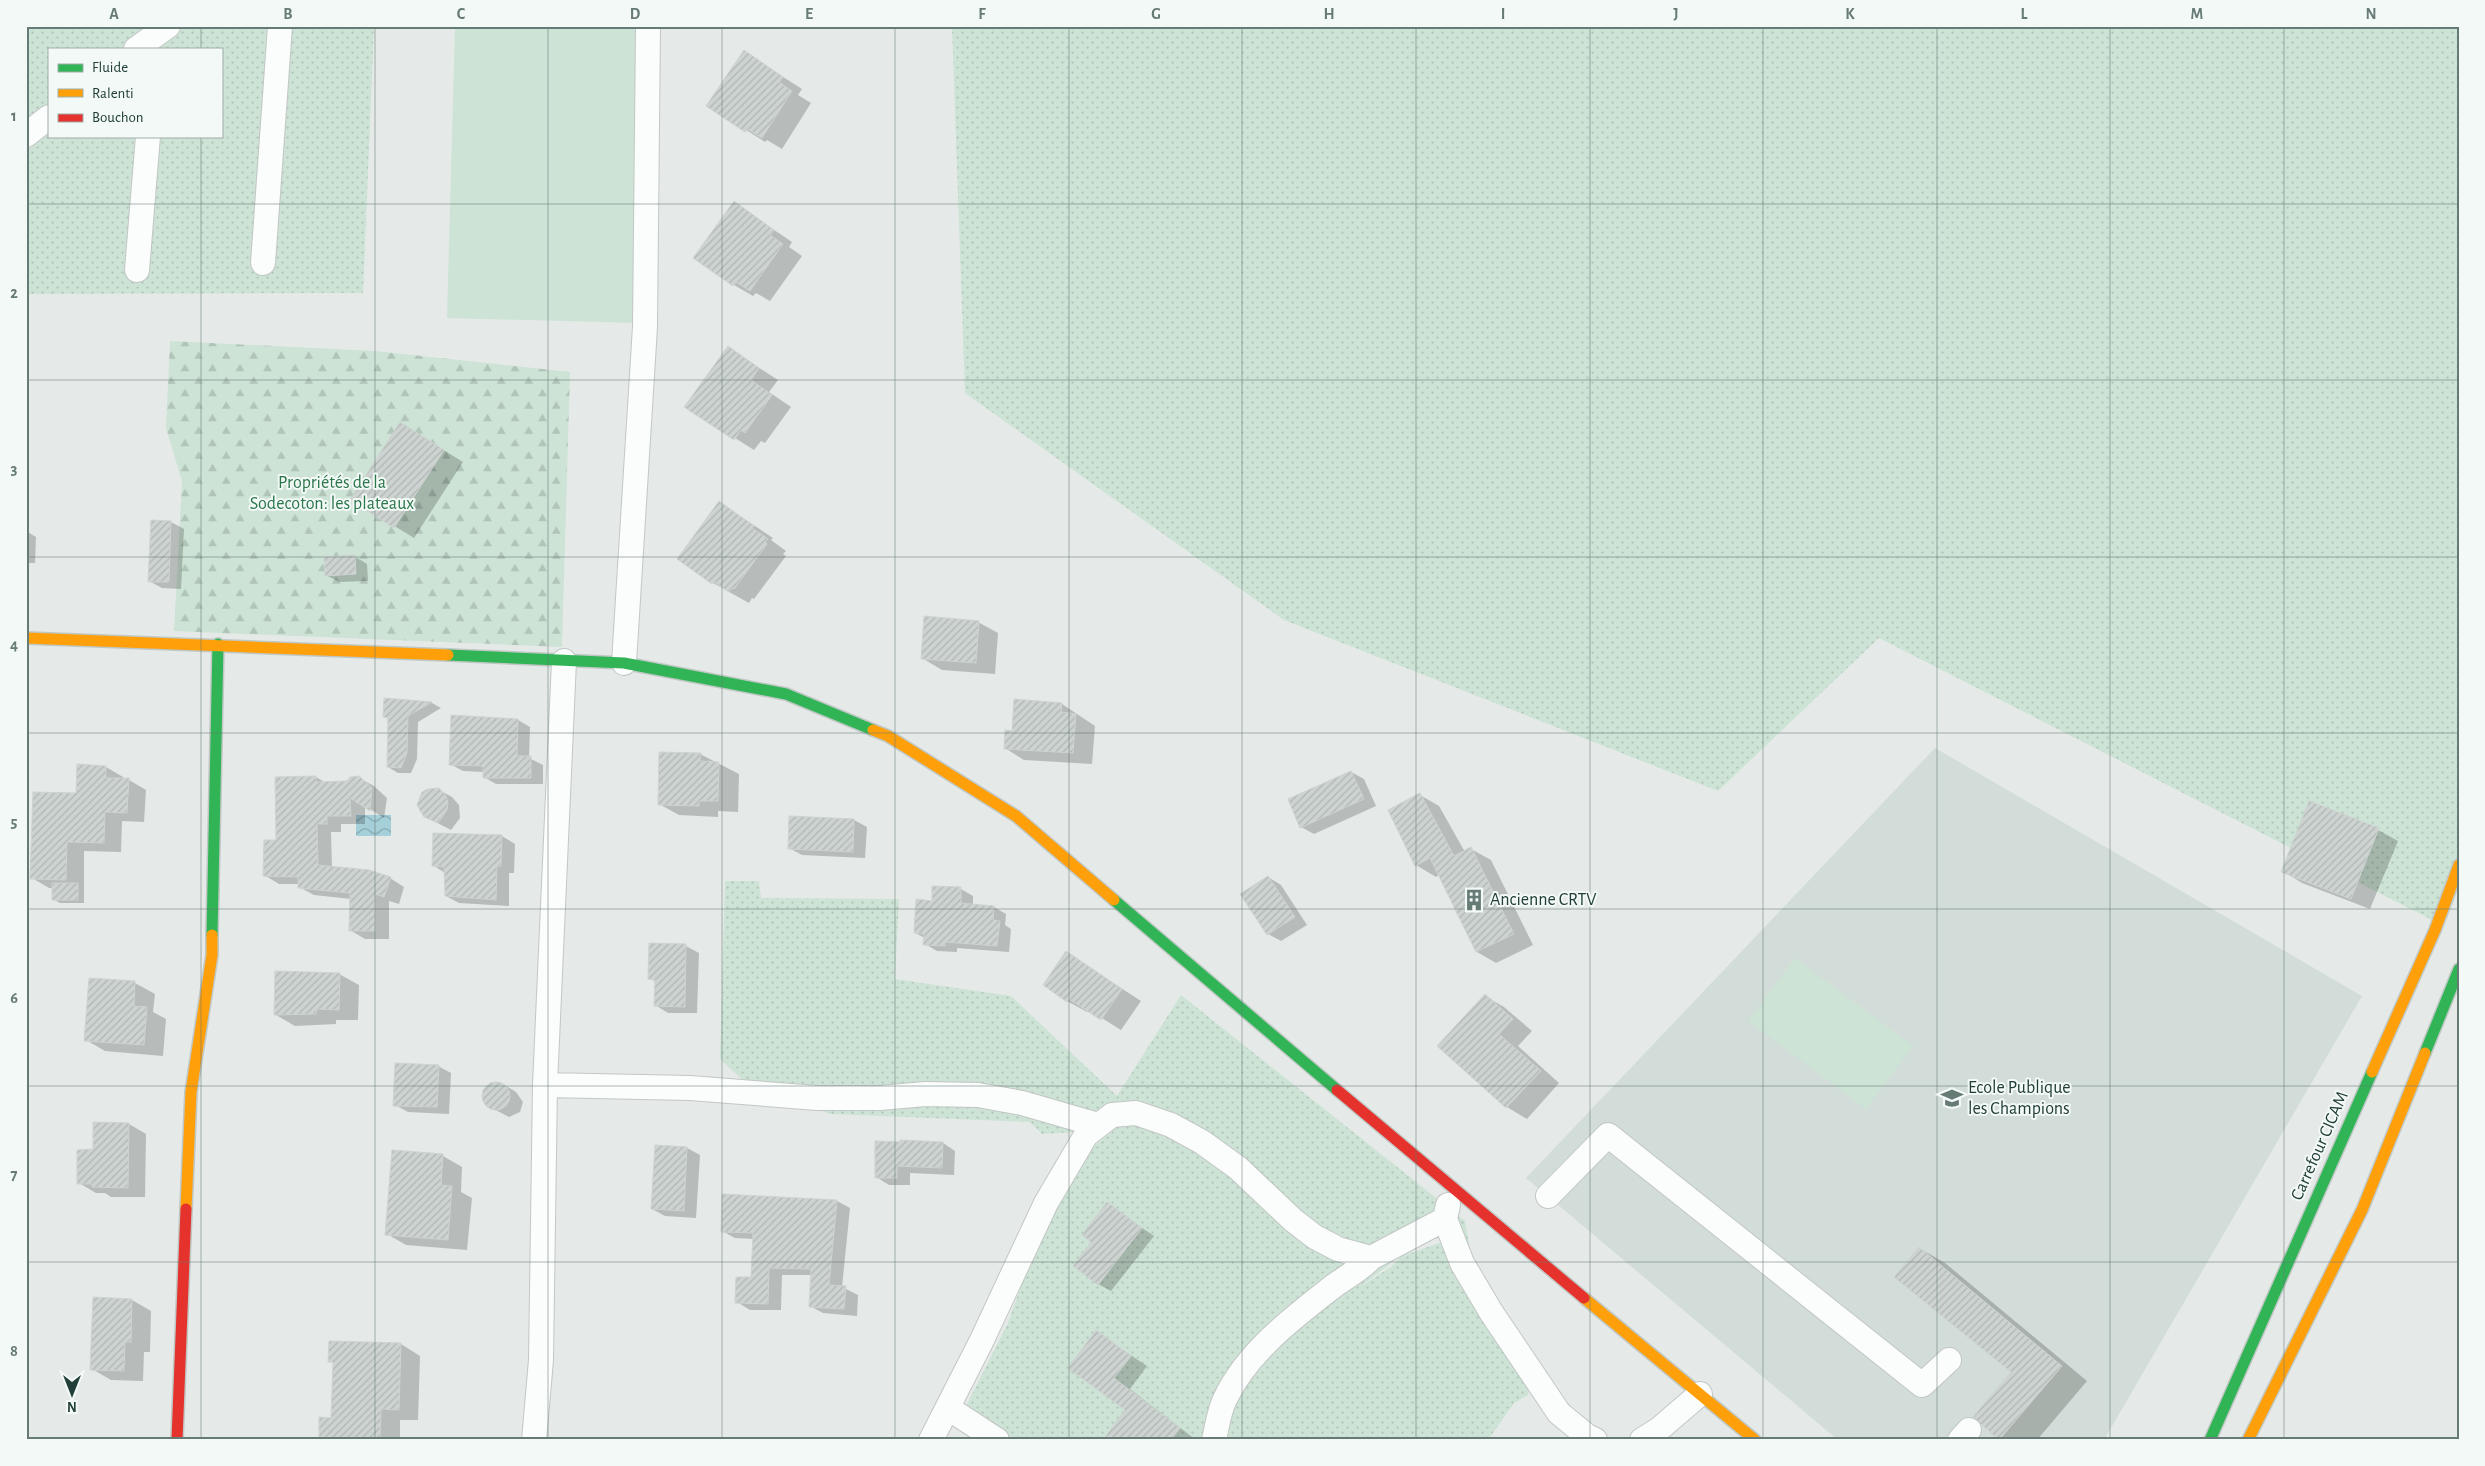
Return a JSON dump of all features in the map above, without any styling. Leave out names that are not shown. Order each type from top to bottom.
[{"type":"street","points":[[263,263],[280,26]]},
{"type":"street","points":[[624,664],[644,327],[648,26]]},
{"type":"street","points":[[138,48],[159,34]]},
{"type":"street","points":[[26,136],[48,118]]},
{"type":"street","points":[[137,270],[148,138]]},
{"type":"street","points":[[26,638],[218,644],[624,664],[786,694],[888,736],[1016,816],[1450,1188],[1755,1440]]},
{"type":"street","points":[[177,1440],[191,1092],[212,955],[218,644]]},
{"type":"street","points":[[534,1440],[541,1360],[545,1085],[564,661]]},
{"type":"street","name":"Carrefour CICAM","points":[[2210,1440],[2435,930],[2459,865]]},
{"type":"street","points":[[2248,1440],[2362,1210],[2459,969]]},
{"type":"street","points":[[545,1085],[690,1088],[817,1098],[880,1098],[926,1094],[978,1095],[1022,1103],[1098,1125]]},
{"type":"street","points":[[930,1440],[948,1408],[1046,1203],[1086,1135],[1112,1115],[1136,1114],[1171,1125],[1202,1142],[1238,1168],[1293,1220],[1315,1237],[1338,1249],[1371,1258]]},
{"type":"street","points":[[1548,1196],[1608,1135],[1922,1384],[1949,1360]]},
{"type":"street","points":[[1450,1188],[1446,1219],[1462,1263],[1491,1312],[1559,1413],[1587,1436],[1595,1440]]},
{"type":"street","points":[[1214,1440],[1224,1401],[1237,1377],[1260,1348],[1371,1258],[1446,1219]]},
{"type":"street","points":[[1642,1440],[1658,1430],[1700,1394]]},
{"type":"street","points":[[948,1408],[997,1440]]},
{"type":"shaded area","name":"Ecole Publique les Champions","points":[[1935,748],[2362,996],[2104,1440],[1838,1440],[1526,1178]]},
{"type":"green space","points":[[26,26],[374,26],[363,293],[26,294]]},
{"type":"green space","points":[[455,26],[645,26],[637,323],[447,318]]},
{"type":"green space","points":[[952,26],[2459,26],[2459,887],[2444,926],[1879,638],[1718,791],[1284,620],[965,393]]},
{"type":"green space","name":"Propriétés de la Sodecoton: les plateaux","points":[[170,341],[375,351],[570,372],[562,647],[174,631],[182,481],[166,428]]},
{"type":"green space","points":[[725,881],[759,881],[761,898],[899,899],[895,979],[1011,996],[1117,1096],[1181,995],[1465,1221],[1469,1244],[1446,1236],[1398,1248],[1389,1265],[1358,1288],[1391,1267],[1402,1256],[1448,1240],[1531,1379],[1528,1395],[1514,1403],[1488,1440],[998,1440],[962,1414],[1008,1323],[1042,1227],[1082,1161],[1094,1146],[1113,1131],[1115,1113],[1092,1131],[1042,1134],[1030,1122],[830,1114],[745,1082],[720,1059]]},
{"type":"green space","points":[[1795,958],[1913,1046],[1866,1109],[1748,1021]]},
{"type":"water","points":[[356,815],[391,815],[391,836],[356,836]]},
{"type":"building","points":[[744,50],[783,77],[779,82],[792,91],[762,138],[747,129],[745,132],[706,106]]},
{"type":"building","points":[[734,201],[774,230],[770,235],[783,244],[750,291],[736,282],[733,286],[693,258]]},
{"type":"building","points":[[728,346],[759,368],[751,380],[772,395],[745,433],[741,430],[734,440],[684,407]]},
{"type":"building","points":[[400,422],[444,450],[394,528],[350,500]]},
{"type":"building","points":[[719,501],[754,526],[752,528],[768,539],[765,542],[767,544],[734,589],[732,588],[729,592],[714,582],[712,584],[677,559]]},
{"type":"building","points":[[151,520],[171,521],[169,582],[148,582]]},
{"type":"building","points":[[355,555],[356,574],[325,576],[324,557]]},
{"type":"building","points":[[924,616],[979,621],[976,663],[921,659]]},
{"type":"building","points":[[384,698],[432,702],[408,716],[407,753],[401,768],[387,767],[388,718],[383,717]]},
{"type":"building","points":[[1014,699],[1062,703],[1061,712],[1076,714],[1073,753],[1004,749],[1005,730],[1012,731]]},
{"type":"building","points":[[451,715],[518,719],[517,756],[531,756],[531,778],[483,778],[483,766],[449,765]]},
{"type":"building","points":[[659,752],[701,753],[700,761],[719,762],[718,801],[699,801],[699,806],[658,805]]},
{"type":"building","points":[[77,764],[106,766],[106,778],[129,778],[127,813],[105,812],[104,843],[67,842],[66,880],[30,879],[33,792],[76,793]]},
{"type":"building","points":[[1351,771],[1364,799],[1300,828],[1288,799]]},
{"type":"building","points":[[316,776],[316,782],[347,781],[350,777],[359,776],[372,788],[370,811],[350,798],[351,816],[327,816],[327,824],[317,824],[318,865],[369,870],[391,877],[384,897],[375,894],[375,931],[349,931],[350,893],[298,888],[298,877],[263,876],[264,840],[276,840],[275,777]]},
{"type":"building","points":[[439,788],[446,796],[448,803],[447,810],[438,823],[424,817],[417,805],[422,792],[428,789]]},
{"type":"building","name":"Ancienne CRTV","points":[[1420,793],[1454,856],[1471,847],[1514,934],[1476,952],[1430,858],[1415,866],[1388,810]]},
{"type":"building","points":[[2309,801],[2379,828],[2351,899],[2281,872]]},
{"type":"building","points":[[789,816],[854,819],[853,852],[788,849]]},
{"type":"building","points":[[433,833],[502,835],[501,866],[497,866],[496,900],[445,896],[444,867],[432,866]]},
{"type":"building","points":[[1268,876],[1295,917],[1267,935],[1240,894]]},
{"type":"building","points":[[52,883],[78,883],[78,900],[52,900]]},
{"type":"building","points":[[932,886],[961,887],[961,903],[994,906],[993,920],[1000,921],[997,946],[945,942],[945,946],[923,945],[924,934],[914,933],[916,899],[932,901]]},
{"type":"building","points":[[649,943],[686,944],[685,1007],[654,1006],[655,980],[648,979]]},
{"type":"building","points":[[1066,951],[1122,989],[1101,1020],[1069,999],[1067,1002],[1043,985]]},
{"type":"building","points":[[275,971],[340,973],[339,1010],[317,1009],[316,1014],[274,1015]]},
{"type":"building","points":[[89,978],[135,981],[134,1006],[147,1007],[144,1045],[84,1041]]},
{"type":"building","points":[[1485,994],[1513,1019],[1499,1034],[1541,1071],[1506,1108],[1437,1046]]},
{"type":"building","points":[[395,1063],[439,1065],[437,1107],[393,1106]]},
{"type":"building","points":[[496,1082],[506,1086],[510,1096],[506,1106],[496,1110],[486,1106],[482,1096],[486,1086]]},
{"type":"building","points":[[93,1122],[129,1123],[128,1188],[92,1187],[92,1184],[77,1184],[77,1150],[93,1149]]},
{"type":"building","points":[[900,1140],[943,1142],[942,1168],[897,1166],[897,1178],[875,1178],[875,1141],[900,1142]]},
{"type":"building","points":[[655,1145],[687,1147],[684,1211],[651,1209]]},
{"type":"building","points":[[392,1150],[443,1154],[441,1185],[452,1186],[448,1240],[385,1235]]},
{"type":"building","points":[[722,1194],[837,1200],[829,1285],[846,1286],[844,1309],[809,1307],[811,1269],[769,1268],[768,1304],[735,1303],[736,1277],[751,1277],[753,1233],[721,1232]]},
{"type":"building","points":[[1107,1202],[1142,1228],[1098,1285],[1073,1266],[1091,1242],[1082,1235]]},
{"type":"building","points":[[1919,1247],[2062,1366],[1999,1440],[1973,1417],[2011,1372],[1894,1277]]},
{"type":"building","points":[[93,1297],[132,1299],[131,1342],[125,1342],[124,1371],[90,1370]]},
{"type":"building","points":[[1096,1330],[1131,1356],[1114,1378],[1180,1428],[1171,1440],[1103,1440],[1125,1410],[1068,1368]]},
{"type":"building","points":[[329,1341],[401,1343],[399,1410],[381,1409],[380,1439],[319,1437],[319,1417],[331,1418],[333,1362],[328,1362]]},
{"type":"traffic: fast","points":[[212,935],[218,644]]},
{"type":"traffic: fast","points":[[448,655],[624,663],[786,694],[873,730]]},
{"type":"traffic: fast","points":[[1114,900],[1337,1090]]},
{"type":"traffic: fast","points":[[2425,1053],[2459,969]]},
{"type":"traffic: fast","points":[[2210,1440],[2372,1072]]},
{"type":"traffic: slow","points":[[26,638],[448,655]]},
{"type":"traffic: slow","points":[[873,730],[888,736],[1016,816],[1114,900]]},
{"type":"traffic: slow","points":[[2372,1072],[2435,930],[2459,865]]},
{"type":"traffic: slow","points":[[186,1209],[191,1092],[212,955],[212,935]]},
{"type":"traffic: slow","points":[[2248,1440],[2362,1210],[2425,1053]]},
{"type":"traffic: slow","points":[[1584,1298],[1755,1440]]},
{"type":"traffic: jam","points":[[1337,1090],[1584,1298]]},
{"type":"traffic: jam","points":[[177,1440],[186,1209]]},
{"type":"place","name":"Ancienne CRTV","points":[[1474,900]]},
{"type":"place","name":"Ecole Publique les Champions","points":[[1952,1098]]}]
